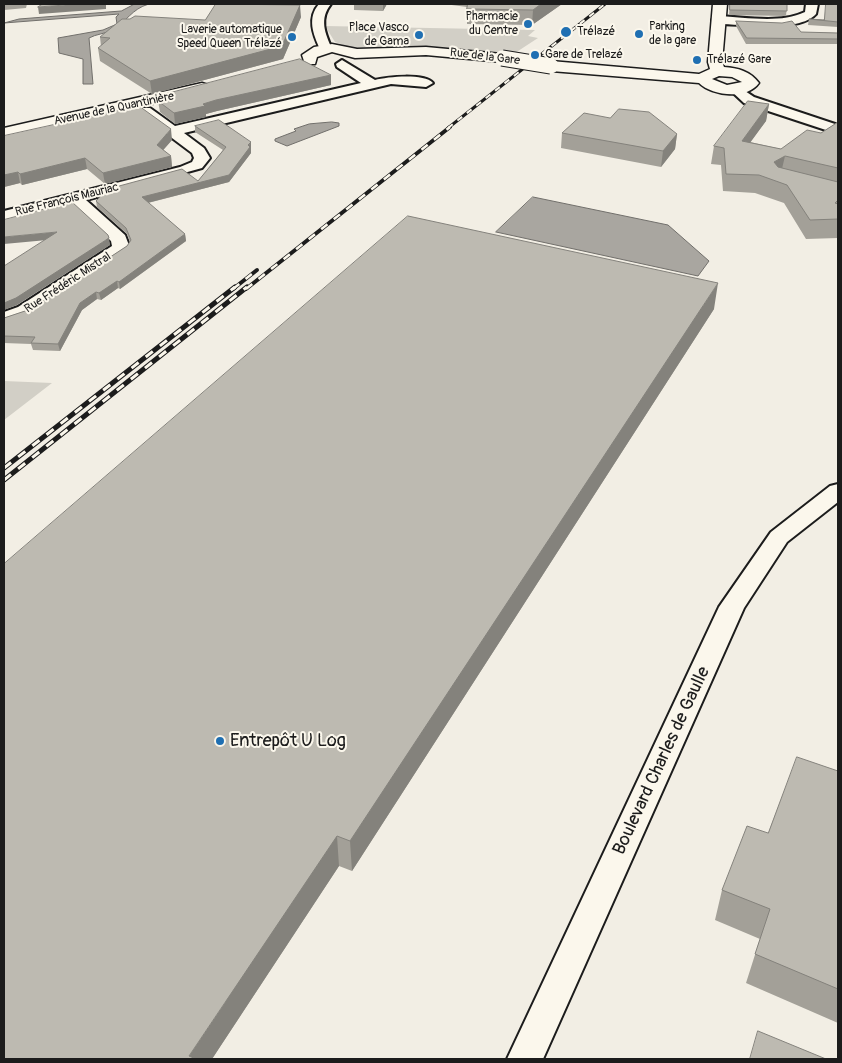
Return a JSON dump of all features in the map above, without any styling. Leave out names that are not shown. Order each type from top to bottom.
[{"type":"street","points":[[325,4],[318,10],[317,16],[326,49],[310,54],[302,62],[326,65],[342,64],[355,60],[355,54]]},
{"type":"street","points":[[720,4],[715,62],[718,72],[739,74],[750,80],[747,86],[736,88]]},
{"type":"street","points":[[718,20],[795,20],[813,11]]},
{"type":"street","points":[[795,20],[803,31]]},
{"type":"street","name":"Rue de la Gare","points":[[326,49],[344,50],[355,54],[426,51],[502,58],[551,66],[703,79],[712,86],[736,88]]},
{"type":"street","points":[[342,64],[372,84]]},
{"type":"street","name":"Rue de la Gare","points":[[703,79],[707,75],[718,72]]},
{"type":"street","points":[[172,131],[391,80],[426,83]]},
{"type":"street","name":"Avenue de la Quantinière","points":[[4,133],[137,104],[220,82]]},
{"type":"street","points":[[736,88],[750,100],[838,130]]},
{"type":"street","name":"Rue François Mauriac","points":[[4,216],[185,170],[197,165],[202,158],[199,151],[137,104]]},
{"type":"street","name":"Rue Frédéric Mistral","points":[[4,318],[25,311],[121,248],[119,240],[75,198]]},
{"type":"street","name":"Boulevard Charles de Gaulle","points":[[525,1059],[732,607],[780,537],[838,491]]},
{"type":"shaded area","points":[[135,4],[149,4],[133,12],[112,30],[89,38],[93,84],[83,84],[83,59],[59,53],[58,38],[103,30],[117,24],[116,17],[119,14],[4,23],[19,19],[121,11]]},
{"type":"shaded area","points":[[325,26],[535,30],[528,36],[538,38],[515,53],[501,51],[494,55],[434,48],[352,48],[335,42]]},
{"type":"shaded area","points":[[339,123],[339,126],[287,146],[275,141],[275,139],[296,131],[294,129],[309,124]]},
{"type":"shaded area","points":[[533,197],[668,225],[709,261],[698,276],[496,232]]},
{"type":"shaded area","points":[[4,381],[52,383],[4,420]]},
{"type":"building","points":[[43,4],[79,4],[38,7]]},
{"type":"building","points":[[216,4],[300,5],[282,46],[150,81],[98,48],[110,38],[100,37],[122,19],[130,19],[135,16],[205,20]]},
{"type":"building","points":[[468,4],[541,4],[533,10],[467,9]]},
{"type":"building","points":[[730,4],[787,4],[787,11],[730,10]]},
{"type":"building","points":[[826,4],[838,4],[838,22],[809,19],[824,20]]},
{"type":"building","points":[[736,21],[782,23],[792,21],[801,32],[838,33],[838,39],[747,38]]},
{"type":"building","points":[[300,59],[331,75],[216,100],[203,104],[205,106],[174,113],[158,101],[172,98],[166,94]]},
{"type":"building","points":[[748,101],[769,104],[742,141],[781,149],[807,130],[821,133],[838,122],[838,168],[785,156],[774,162],[778,167],[838,182],[838,200],[835,203],[838,204],[838,219],[810,220],[787,185],[759,175],[726,174],[724,148],[714,146]]},
{"type":"building","points":[[139,106],[171,129],[157,145],[171,156],[103,173],[85,158],[20,174],[18,172],[4,175],[4,136]]},
{"type":"building","points":[[619,109],[649,112],[677,134],[663,151],[562,133],[584,113],[610,118]]},
{"type":"building","points":[[219,120],[251,142],[248,145],[250,147],[229,175],[142,197],[185,234],[119,282],[117,281],[99,293],[96,292],[80,303],[58,344],[31,343],[35,337],[4,336],[4,318],[31,309],[127,246],[131,240],[126,228],[96,201],[108,189],[182,169],[198,181],[226,147],[195,126]]},
{"type":"building","points":[[72,202],[109,238],[16,298],[4,303],[4,266],[57,232],[4,237],[4,220]]},
{"type":"building","name":"Entrepôt U Log","points":[[408,216],[718,283],[350,841],[337,836],[189,1056],[196,1059],[4,1059],[4,564]]},
{"type":"building","points":[[797,757],[838,771],[838,989],[755,954],[770,909],[722,890],[747,826],[768,833]]},
{"type":"building","points":[[758,1031],[826,1059],[750,1059]]},
{"type":"railway","points":[[448,128],[605,4]]},
{"type":"railway","points":[[246,289],[450,127]]},
{"type":"railway","points":[[233,289],[257,270]]},
{"type":"railway","points":[[4,468],[235,287]]},
{"type":"railway","points":[[4,480],[247,287]]},
{"type":"place","name":"Pharmacie du Centre","points":[[528,24]]},
{"type":"place","name":"Trélazé","points":[[566,32]]},
{"type":"place","name":"Parking de la gare","points":[[639,34]]},
{"type":"place","name":"Place Vasco de Gama","points":[[419,35]]},
{"type":"place","name":"Laverie automatique Speed Queen Trélazé","points":[[292,37]]},
{"type":"place","name":"Gare de Trelazé","points":[[535,55]]},
{"type":"place","name":"Trélazé Gare","points":[[697,60]]},
{"type":"place","name":"Entrepôt U Log","points":[[220,741]]}]
